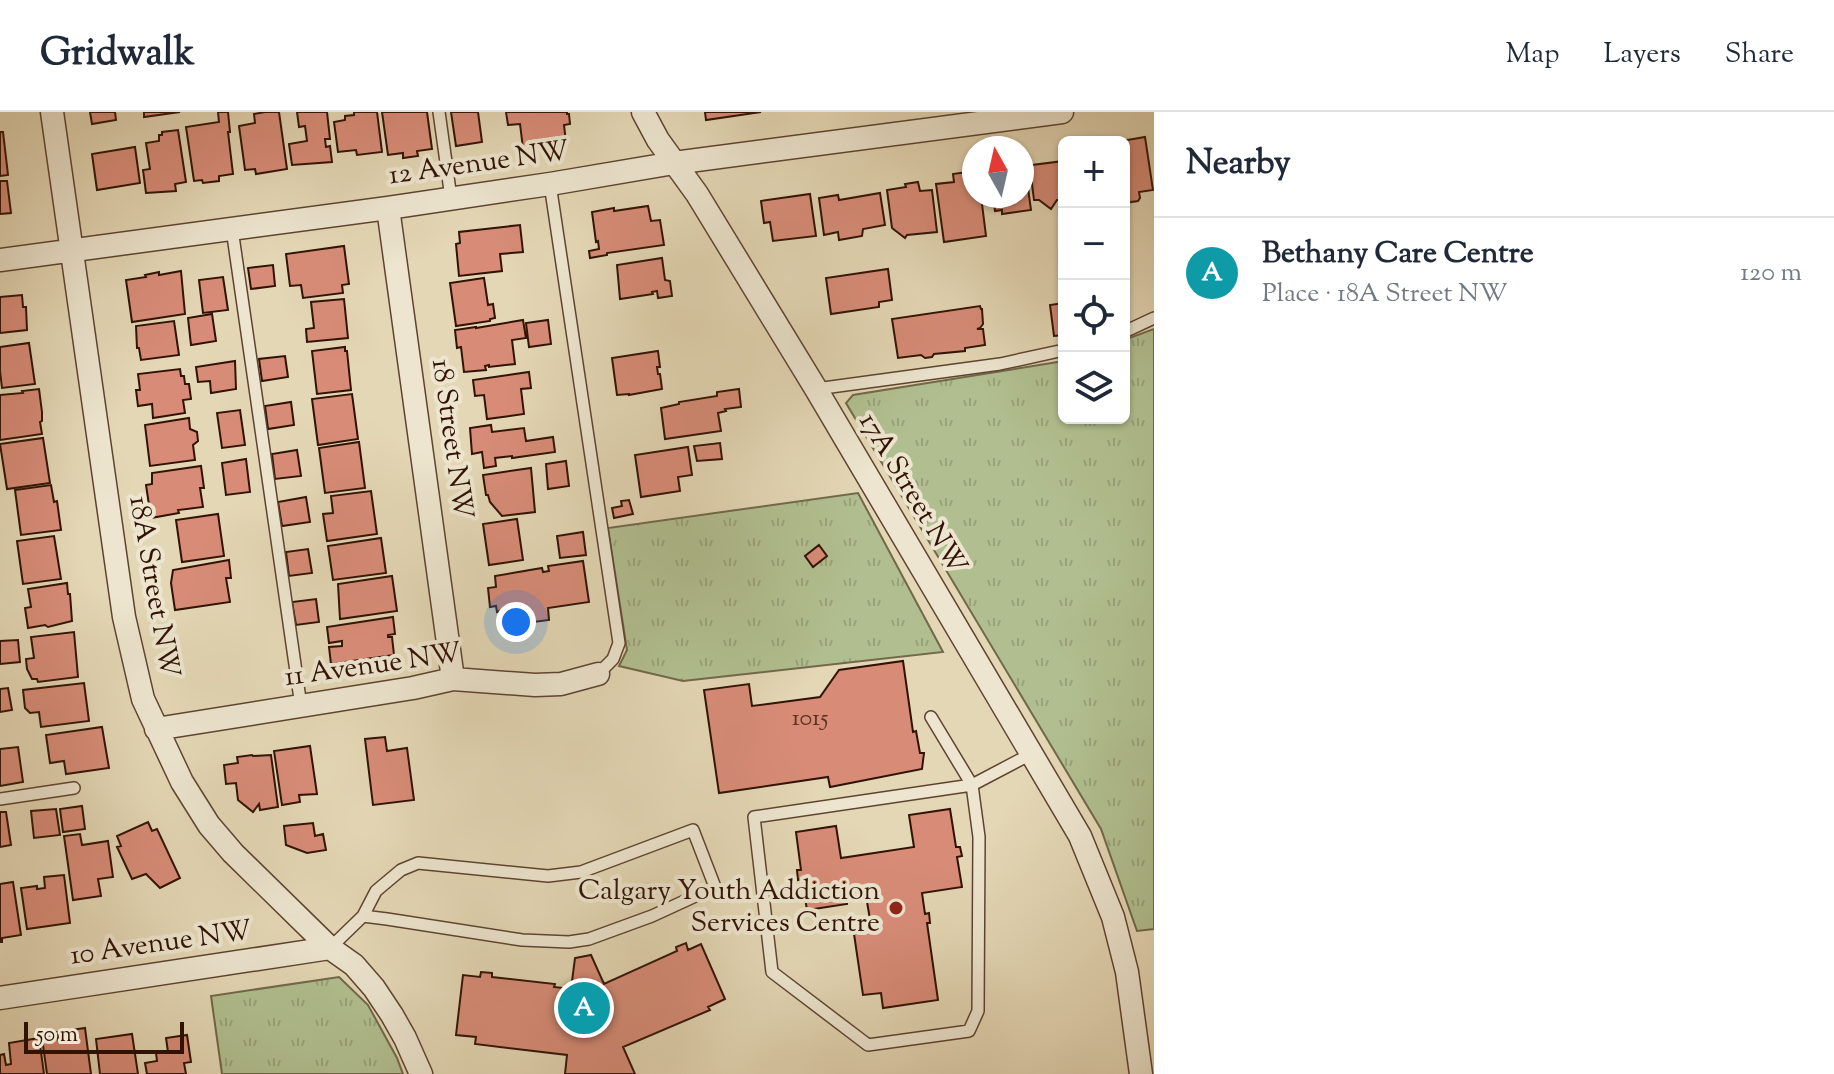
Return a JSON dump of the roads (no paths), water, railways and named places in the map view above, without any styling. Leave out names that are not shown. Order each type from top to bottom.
[{"type":"street","name":"18A Street NW","points":[[52,112],[124,617],[143,699],[182,782],[209,825],[233,853],[330,948],[354,965],[374,988],[399,1027],[421,1074]]},
{"type":"street","name":"17A Street NW","points":[[643,112],[816,389],[1080,836],[1113,917],[1127,972],[1141,1074]]},
{"type":"street","name":"12 Avenue NW","points":[[0,260],[388,208],[674,163],[1062,112]]},
{"type":"street","name":"18 Street NW","points":[[388,208],[453,679]]},
{"type":"street","name":"11 Avenue NW","points":[[156,729],[453,679],[535,685],[561,684],[598,674]]},
{"type":"street","name":"10 Avenue NW","points":[[0,998],[330,948]]},
{"type":"lane","points":[[439,112],[451,198]]},
{"type":"lane","points":[[550,184],[619,643],[613,659],[598,674]]},
{"type":"lane","points":[[232,229],[301,706]]},
{"type":"lane","points":[[1130,329],[1154,318]]},
{"type":"lane","points":[[816,389],[1000,364],[1058,351]]},
{"type":"lane","points":[[931,717],[972,785],[979,837],[978,1011],[969,1031],[868,1045],[772,972],[754,817],[972,785],[1031,754]]},
{"type":"lane","points":[[0,799],[74,788]]},
{"type":"lane","points":[[330,948],[363,916],[376,891],[401,870],[418,863],[559,875],[581,872],[693,830],[715,887],[652,916],[589,939],[569,942],[522,940],[363,916]]},
{"type":"place","name":"Calgary Youth Addiction Services Centre","points":[[896,908]]},
{"type":"place","name":"Bethany Care Centre","points":[[584,1008]]}]
